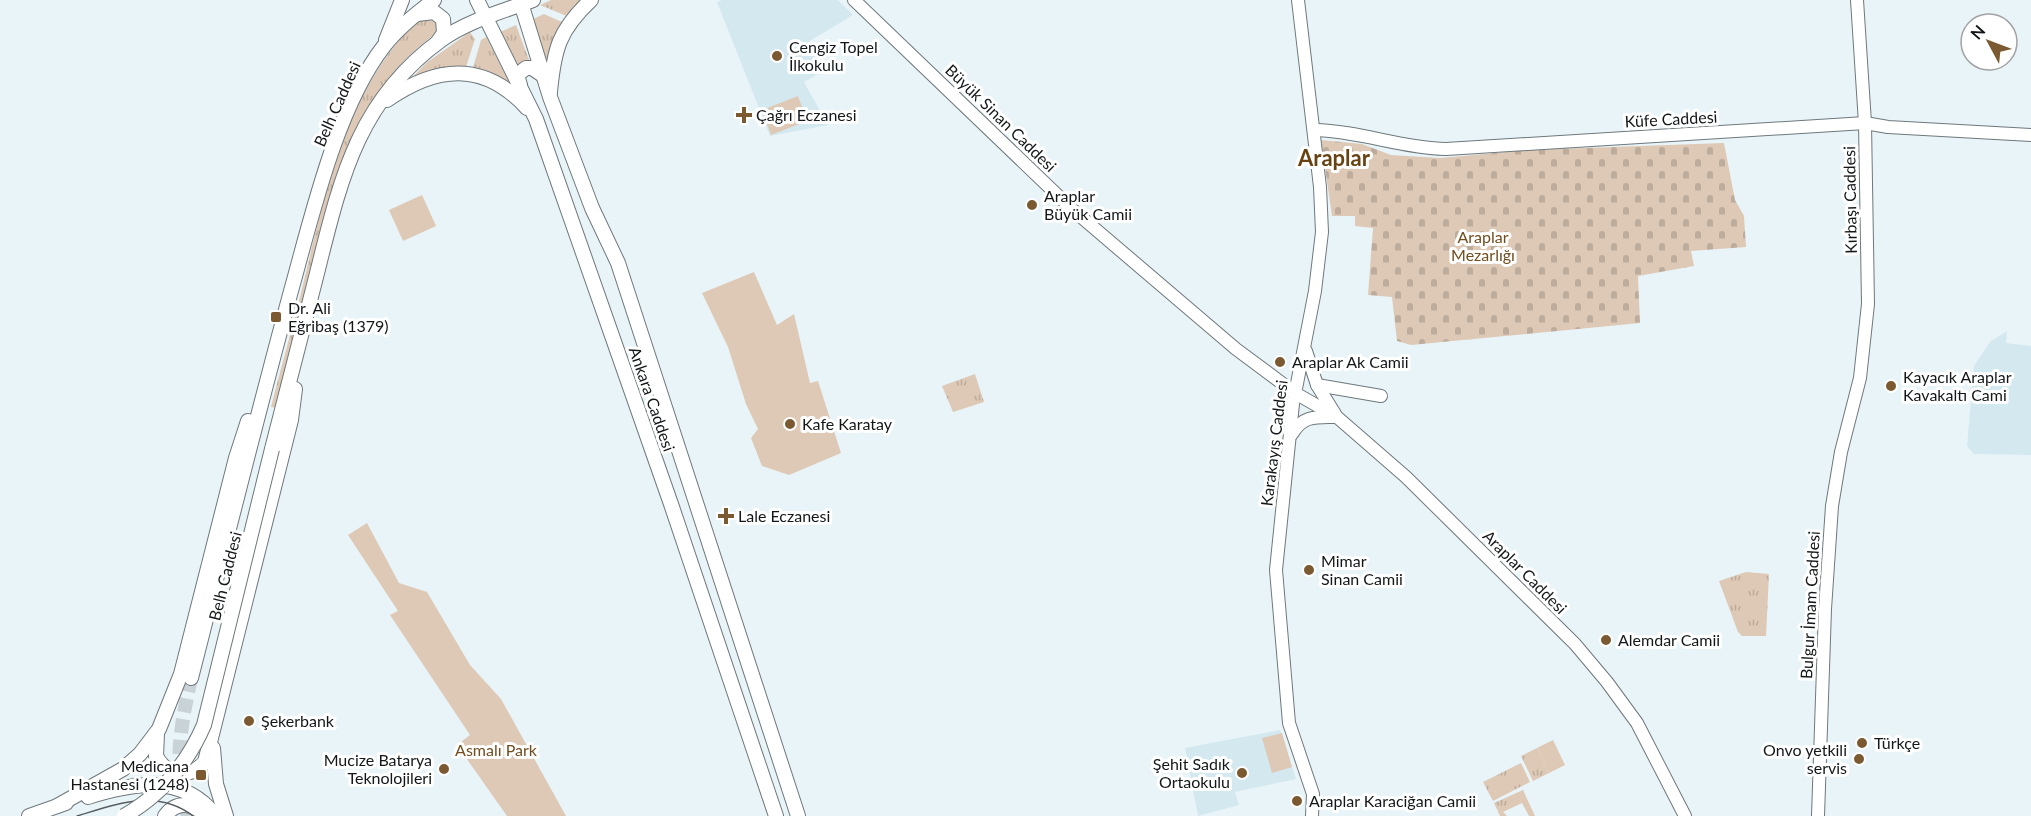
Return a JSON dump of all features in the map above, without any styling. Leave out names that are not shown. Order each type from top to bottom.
[{"type":"main road","points":[[384,46],[402,0]]},
{"type":"main road","name":"Belh Caddesi","points":[[191,678],[266,381],[323,177],[351,106],[384,46],[434,0]]},
{"type":"main road","name":"Ankara Caddesi","points":[[477,0],[536,119],[671,504],[776,816]]},
{"type":"main road","points":[[550,97],[554,52],[561,35],[591,0]]},
{"type":"main road","name":"Belh Caddesi","points":[[124,816],[153,796],[168,782],[192,750],[207,716],[338,191],[355,146],[383,96],[410,66],[435,45],[485,16],[525,2]]},
{"type":"main road","name":"Ankara Caddesi","points":[[525,2],[542,74],[592,208],[618,263],[798,816]]},
{"type":"main road","points":[[414,16],[428,11],[434,12],[443,19],[444,33],[435,45]]},
{"type":"main road","points":[[520,85],[517,75],[526,68],[532,68],[542,74]]},
{"type":"main road","points":[[373,111],[411,83],[430,76],[462,73],[475,75],[499,85],[521,102],[536,119]]},
{"type":"main road","name":"Belh Caddesi","points":[[214,730],[291,420],[295,391],[293,369]]},
{"type":"main road","name":"Belh Caddesi","points":[[159,729],[181,674],[236,458],[266,381]]},
{"type":"main road","points":[[159,729],[154,747],[157,760],[167,770],[183,774],[193,772],[205,762],[214,730]]},
{"type":"main road","points":[[57,806],[123,769],[140,754],[159,729]]},
{"type":"main road","points":[[214,730],[214,772],[226,816]]},
{"type":"main road","points":[[29,816],[123,786],[151,784],[188,793],[201,801],[216,816]]},
{"type":"main road","points":[[165,816],[172,809],[182,805],[197,808],[206,816]]},
{"type":"street","name":"Büyük Sinan Caddesi","points":[[854,0],[1073,210],[1200,320],[1295,393]]},
{"type":"street","name":"Karakayış Caddesi","points":[[1298,0],[1320,187],[1321,242],[1305,347],[1295,393],[1276,570],[1289,723],[1313,794],[1312,816]]},
{"type":"street","name":"Kırbaşı Caddesi","points":[[1856,398],[1863,359],[1868,304],[1865,123],[1857,0]]},
{"type":"street","name":"Küfe Caddesi","points":[[1314,130],[1341,130],[1401,144],[1446,149],[1865,123],[1888,127],[2031,135]]},
{"type":"street","points":[[1305,347],[1317,385],[1337,417]]},
{"type":"street","points":[[1317,385],[1382,396]]},
{"type":"street","name":"Araplar Caddesi","points":[[1295,393],[1337,417],[1406,477],[1575,644],[1628,709],[1684,815]]},
{"type":"street","name":"Bulgur İmam Caddesi","points":[[1818,816],[1825,609],[1832,506],[1841,452],[1856,398]]},
{"type":"street","points":[[1291,435],[1301,421],[1307,418],[1337,417]]},
{"type":"shaded area","name":"Cengiz Topel İlkokulu","points":[[722,0],[838,0],[853,15],[808,42],[825,70],[804,82],[828,125],[770,136],[717,2]]},
{"type":"shaded area","points":[[2007,331],[2006,343],[2031,346],[2031,455],[1974,454],[1967,446],[1974,366],[1990,342]]},
{"type":"shaded area","name":"Şehit Sadık Ortaokulu","points":[[1280,730],[1296,779],[1235,792],[1239,805],[1198,816],[1185,748]]},
{"type":"green space","points":[[551,0],[587,0],[569,17],[540,5]]},
{"type":"green space","points":[[544,14],[564,23],[548,65],[533,19]]},
{"type":"green space","points":[[423,16],[438,18],[439,31],[410,55],[386,83],[366,113],[337,178],[278,408],[271,407],[328,186],[341,148],[374,76],[396,44]]},
{"type":"green space","points":[[516,25],[529,60],[517,66],[500,32]]},
{"type":"green space","points":[[470,32],[475,39],[465,70],[411,79],[426,63]]},
{"type":"green space","points":[[486,37],[512,88],[472,71],[481,40]]},
{"type":"green space","points":[[798,96],[807,121],[771,135],[762,110]]},
{"type":"green space","name":"Araplar Mezarlığı","points":[[1321,140],[1362,144],[1391,155],[1440,158],[1528,150],[1724,143],[1735,200],[1744,216],[1746,247],[1691,251],[1694,266],[1638,276],[1640,323],[1411,345],[1397,341],[1392,297],[1368,295],[1373,228],[1355,226],[1355,216],[1332,216]]},
{"type":"green space","points":[[422,195],[436,226],[403,241],[389,210]]},
{"type":"green space","points":[[754,272],[777,325],[794,314],[810,383],[818,381],[841,453],[789,475],[762,466],[751,438],[758,429],[746,404],[728,347],[702,293]]},
{"type":"green space","points":[[975,374],[984,402],[953,412],[942,386]]},
{"type":"green space","name":"Asmalı Park","points":[[367,523],[399,583],[427,592],[470,665],[501,699],[566,816],[507,816],[457,745],[470,735],[390,615],[398,611],[348,535]]},
{"type":"green space","points":[[1746,572],[1769,574],[1766,636],[1742,636],[1738,632],[1719,581]]},
{"type":"green space","points":[[1282,733],[1292,767],[1272,773],[1262,738]]},
{"type":"green space","points":[[1553,740],[1565,765],[1549,773],[1537,748]]},
{"type":"green space","points":[[1537,748],[1549,773],[1533,781],[1521,756]]},
{"type":"green space","points":[[1521,763],[1530,782],[1493,801],[1483,782]]},
{"type":"green space","points":[[1523,790],[1535,816],[1529,816],[1522,803],[1503,812],[1507,816],[1500,816],[1494,803]]},
{"type":"tunnel","points":[[188,816],[183,799],[179,764],[181,730],[191,678]]},
{"type":"tram line","points":[[77,816],[136,801],[165,802],[193,816]]},
{"type":"place","name":"Cengiz Topel İlkokulu","points":[[777,56]]},
{"type":"place","name":"Çağrı Eczanesi","points":[[744,115]]},
{"type":"place","name":"Araplar Büyük Camii","points":[[1032,205]]},
{"type":"place","name":"Dr. Ali Eğribaş (1379)","points":[[276,317]]},
{"type":"place","name":"Araplar Ak Camii","points":[[1280,362]]},
{"type":"place","name":"Kayacık Araplar Kavakaltı Cami","points":[[1891,386]]},
{"type":"place","name":"Kafe Karatay","points":[[790,424]]},
{"type":"place","name":"Lale Eczanesi","points":[[726,516]]},
{"type":"place","name":"Mimar Sinan Camii","points":[[1309,570]]},
{"type":"place","name":"Alemdar Camii","points":[[1606,640]]},
{"type":"place","name":"Şekerbank","points":[[249,721]]},
{"type":"place","name":"Türkçe","points":[[1862,743]]},
{"type":"place","name":"Onvo yetkili servis","points":[[1859,759]]},
{"type":"place","name":"Mucize Batarya Teknolojileri","points":[[444,769]]},
{"type":"place","name":"Şehit Sadık Ortaokulu","points":[[1242,773]]},
{"type":"place","name":"Medicana Hastanesi (1248)","points":[[201,775]]},
{"type":"place","name":"Araplar Karaciğan Camii","points":[[1297,801]]},
{"type":"district","name":"Araplar","points":[[1334,158]]}]
